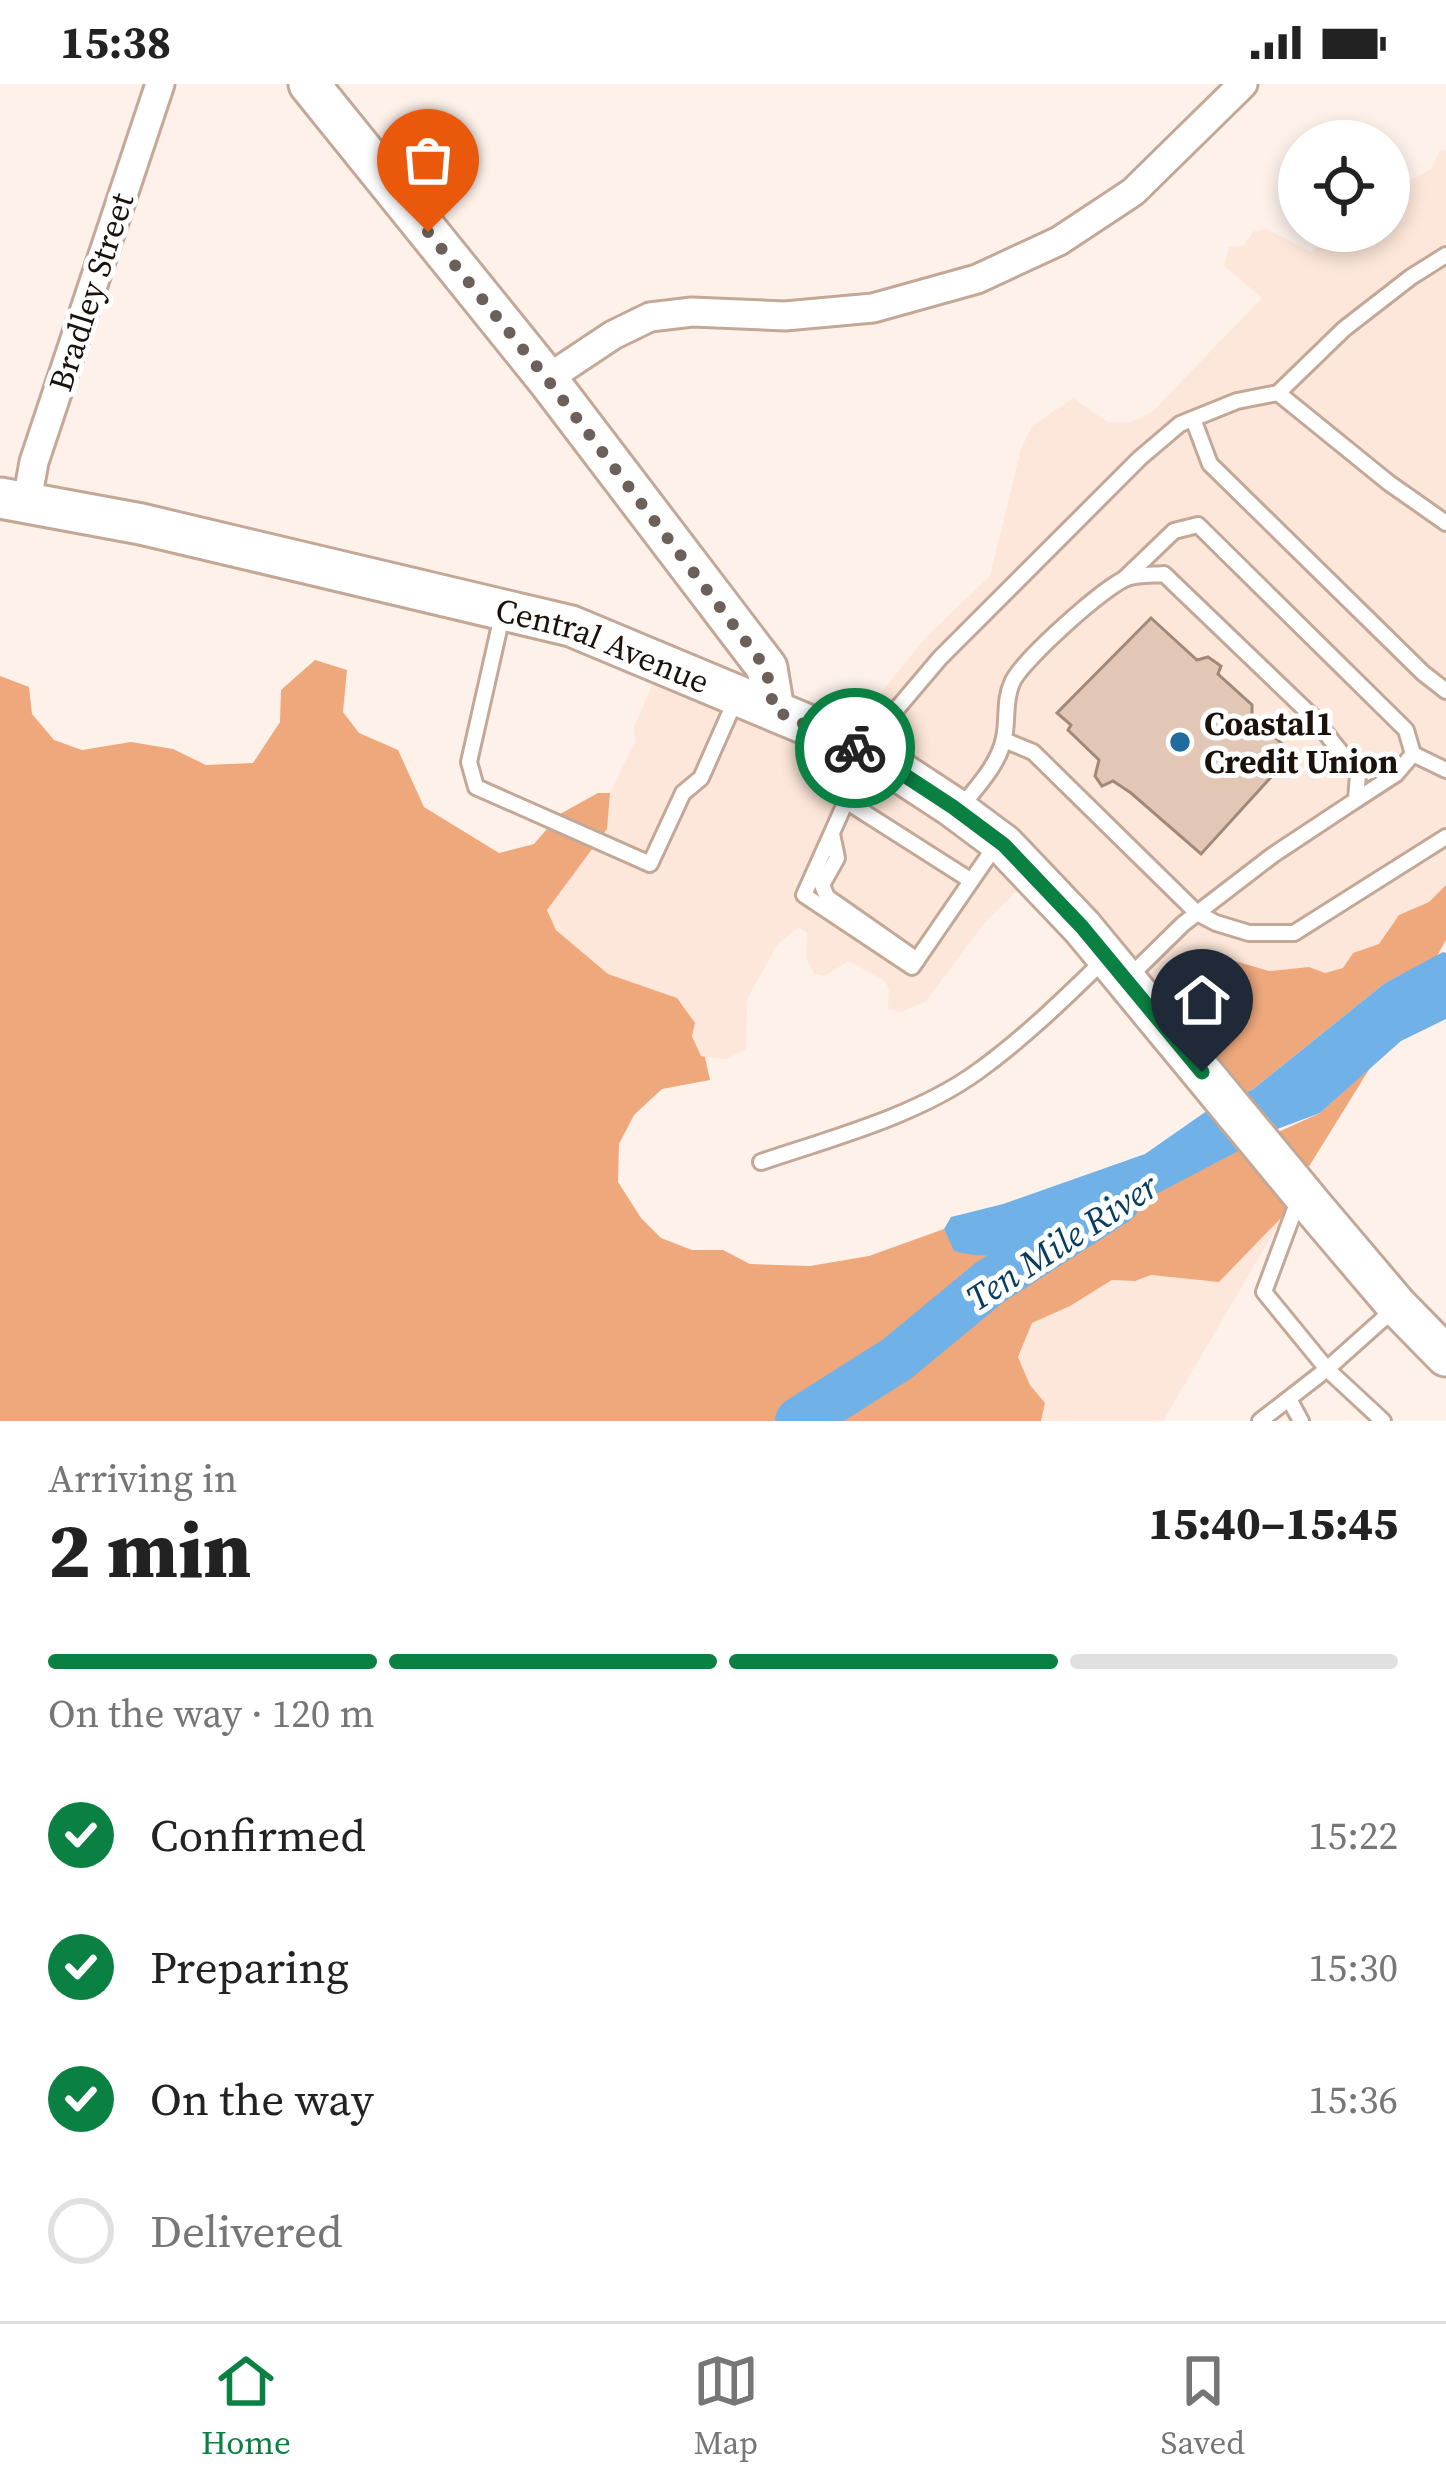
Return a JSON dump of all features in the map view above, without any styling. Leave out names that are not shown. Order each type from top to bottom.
[{"type":"main road","points":[[309,84],[547,379],[766,668],[756,702]]},
{"type":"main road","name":"Central Avenue","points":[[14,499],[141,524],[571,626],[756,702],[880,761],[998,841],[1082,927],[1397,1306],[1446,1356]]},
{"type":"street","name":"Bradley Street","points":[[14,499],[34,462],[160,84]]},
{"type":"street","points":[[547,379],[613,335],[650,317],[692,312],[785,316],[873,308],[977,279],[1059,241],[1132,192],[1243,84]]},
{"type":"lane","points":[[998,841],[912,967],[804,895],[846,800],[880,761],[890,717],[940,658],[1140,458],[1180,424],[1237,400],[1278,393],[1344,328],[1446,255]]},
{"type":"lane","points":[[1278,393],[1446,523]]},
{"type":"lane","points":[[1192,419],[1210,464],[1446,692]]},
{"type":"lane","points":[[958,811],[988,774],[1004,740],[1012,680],[1090,603],[1125,578],[1174,531],[1198,525],[1406,730],[1413,754],[1446,770]]},
{"type":"lane","points":[[1125,578],[1164,574],[1207,613],[1313,717],[1358,774],[1356,800]]},
{"type":"lane","points":[[503,610],[469,762],[476,787],[650,864],[683,793],[701,778],[756,702]]},
{"type":"lane","points":[[1004,740],[1033,752],[1197,914],[1249,934],[1294,933],[1446,837]]},
{"type":"lane","points":[[761,1162],[892,1118],[975,1074],[1048,1014],[1396,774],[1413,754]]},
{"type":"lane","points":[[846,800],[970,880]]},
{"type":"lane","points":[[1291,1179],[1264,1292],[1328,1370],[1383,1421]]},
{"type":"lane","points":[[1260,1421],[1328,1370],[1397,1306]]},
{"type":"lane","points":[[1289,1399],[1301,1421]]},
{"type":"shaded area","points":[[1446,150],[1446,885],[1429,902],[1399,915],[1379,944],[1354,953],[1343,968],[1325,973],[1309,967],[1269,971],[1218,956],[1142,1002],[1026,882],[985,922],[926,1001],[902,1012],[888,1009],[886,982],[849,961],[824,976],[814,974],[806,957],[807,933],[799,927],[778,944],[747,999],[746,1049],[726,1059],[701,1057],[677,998],[608,974],[556,930],[547,910],[607,829],[610,793],[635,741],[634,727],[657,674],[823,734],[875,700],[926,637],[990,576],[1021,449],[1032,426],[1073,398],[1107,422],[1131,422],[1152,412],[1262,298],[1224,266],[1229,247],[1243,246],[1254,231],[1266,229],[1278,235],[1278,252],[1410,252],[1410,180],[1431,169],[1440,151]]},
{"type":"shaded area","points":[[315,660],[347,670],[343,712],[359,733],[398,750],[424,807],[499,853],[534,844],[560,814],[598,793],[610,793],[607,829],[547,910],[556,930],[608,974],[677,998],[695,1023],[692,1036],[705,1057],[710,1080],[662,1089],[634,1115],[619,1144],[618,1182],[641,1218],[661,1238],[692,1250],[723,1250],[750,1264],[810,1266],[869,1256],[944,1229],[955,1251],[1256,1142],[1320,1113],[1370,1068],[1295,1189],[1284,1215],[1219,1282],[1151,1275],[1135,1281],[1112,1280],[1032,1323],[1018,1357],[1030,1385],[1045,1403],[1041,1421],[0,1421],[0,676],[29,687],[32,714],[54,740],[82,750],[131,742],[173,749],[206,765],[253,763],[280,722],[281,690]]},
{"type":"shaded area","points":[[1446,885],[1446,940],[1437,956],[1385,983],[1252,1090],[1221,1101],[1142,1002],[1195,958],[1218,956],[1269,971],[1309,967],[1325,973],[1343,968],[1353,953],[1379,944],[1399,915],[1429,902]]},
{"type":"shaded area","points":[[1284,1215],[1163,1421],[1041,1421],[1045,1403],[1030,1385],[1018,1357],[1032,1323],[1112,1280],[1135,1281],[1151,1275],[1219,1282]]},
{"type":"water","points":[[1443,952],[1446,1019],[1401,1041],[1320,1113],[1259,1136],[1256,1142],[1167,1189],[1040,1245],[1002,1254],[954,1251],[944,1229],[951,1217],[1003,1204],[1145,1154],[1221,1101],[1252,1090],[1385,983]]},
{"type":"building","name":"Coastal1 Credit Union","points":[[1151,618],[1197,660],[1208,657],[1221,666],[1218,674],[1252,705],[1252,714],[1292,754],[1201,854],[1131,793],[1113,781],[1102,786],[1095,776],[1099,760],[1057,713]]},
{"type":"waterway","name":"Ten Mile River","points":[[799,1421],[897,1359],[989,1283],[1116,1201]]},
{"type":"way so far","points":[[428,232],[547,379],[766,668],[774,710],[855,748]]},
{"type":"place","name":"Coastal1 Credit Union","points":[[1180,742]]},
{"type":"route","points":[[855,748],[892,767],[1004,845],[1082,927],[1202,1072]]}]
